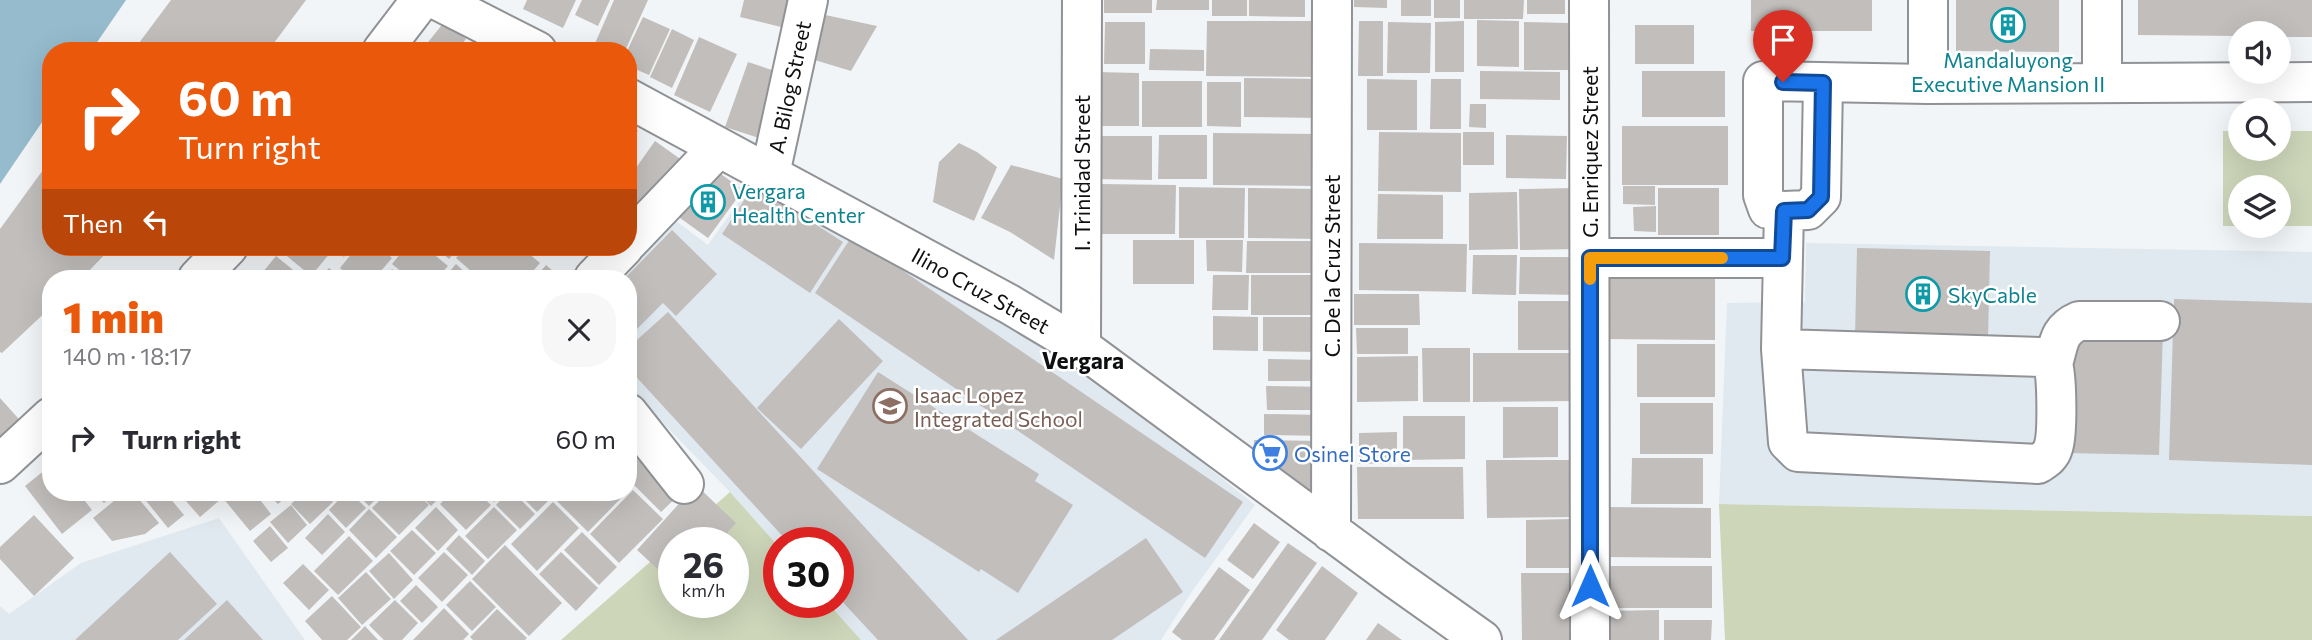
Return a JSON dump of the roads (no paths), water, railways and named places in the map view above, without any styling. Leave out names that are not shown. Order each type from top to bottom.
[{"type":"street","points":[[389,42],[421,0]]},
{"type":"street","points":[[437,0],[519,42]]},
{"type":"street","name":"A. Bilog Street","points":[[770,174],[808,0]]},
{"type":"street","name":"I. Trinidad Street","points":[[1081,347],[1082,0]]},
{"type":"street","name":"C. De la Cruz Street","points":[[1331,532],[1332,0]]},
{"type":"street","name":"G. Enriquez Street","points":[[1589,0],[1590,640]]},
{"type":"street","points":[[1928,0],[1928,85]]},
{"type":"street","points":[[2102,0],[2102,83]]},
{"type":"street","points":[[1823,83],[1821,197],[1808,210],[1768,209],[1763,195],[1763,81],[1928,85],[2312,82]]},
{"type":"street","name":"Ilino Cruz Street","points":[[637,103],[1009,304],[1081,347],[1482,640]]},
{"type":"street","points":[[637,233],[718,148]]},
{"type":"street","points":[[1784,211],[1781,349],[1788,442],[1798,452],[2038,464],[2047,458],[2053,448],[2057,377],[2053,364],[2067,327],[2079,321],[2160,321]]},
{"type":"street","points":[[206,270],[219,256]]},
{"type":"street","points":[[602,270],[615,256]]},
{"type":"street","points":[[1590,258],[1782,258]]},
{"type":"street","points":[[1781,349],[2041,357],[2053,364]]},
{"type":"street","points":[[637,424],[684,484]]},
{"type":"street","points":[[0,464],[42,425]]},
{"type":"water","points":[[0,0],[126,0],[97,42],[42,42],[42,122],[0,184]]},
{"type":"place","name":"Mandaluyong Executive Mansion II","points":[[2008,25]]},
{"type":"place","name":"Vergara Health Center","points":[[708,202]]},
{"type":"place","name":"SkyCable","points":[[1923,294]]},
{"type":"place","name":"Isaac Lopez Integrated School","points":[[890,406]]},
{"type":"place","name":"Osinel Store","points":[[1270,453]]},
{"type":"district","name":"Vergara","points":[[1083,360]]}]
